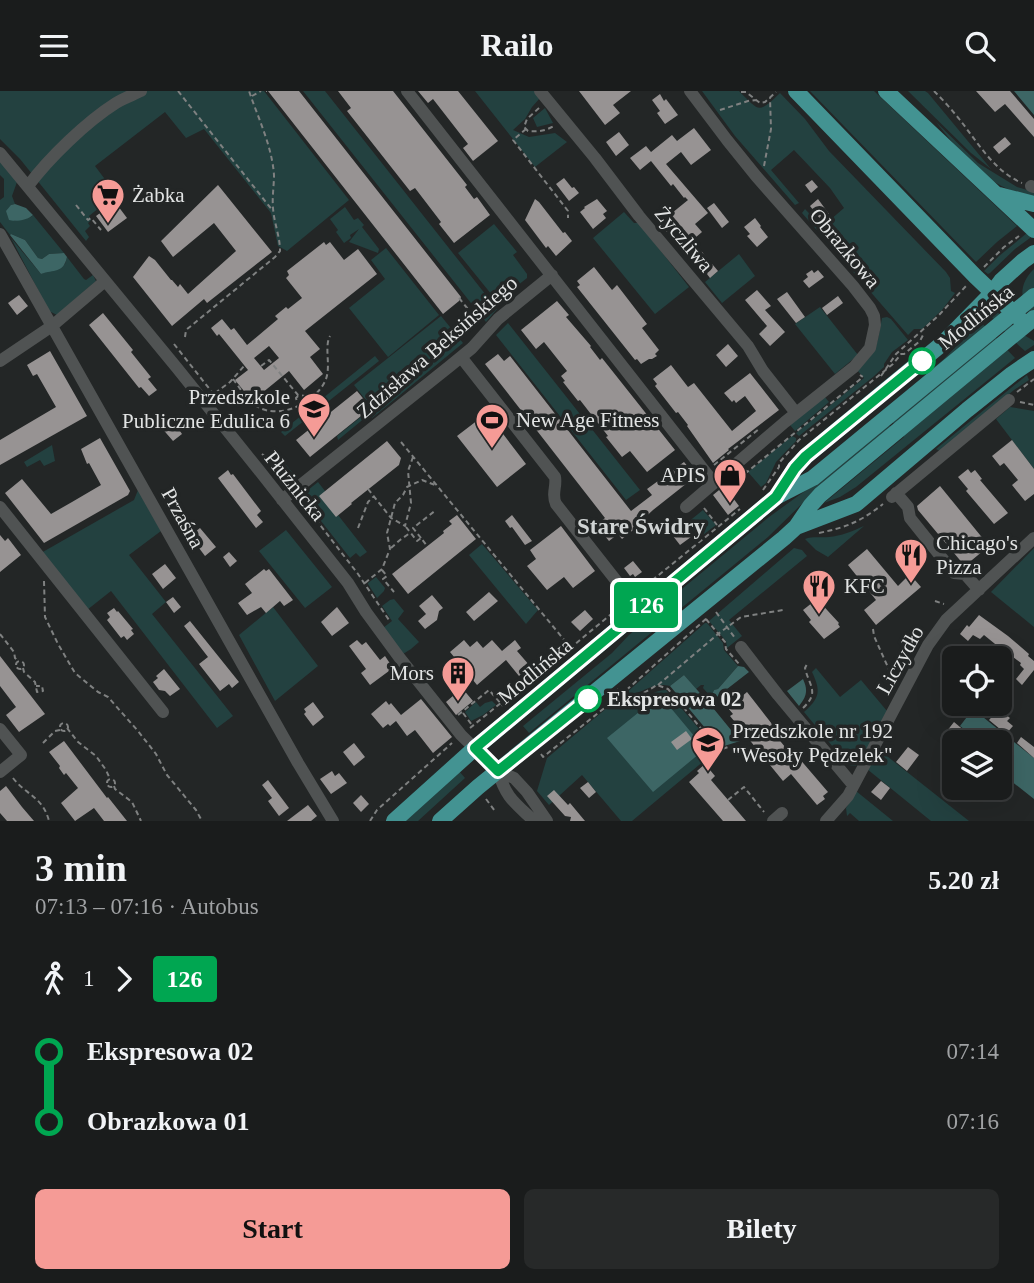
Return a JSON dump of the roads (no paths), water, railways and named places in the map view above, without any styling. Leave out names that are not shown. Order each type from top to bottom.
[{"type":"main road","points":[[796,91],[992,293],[1034,328]]},
{"type":"main road","points":[[886,91],[994,194],[1028,232]]},
{"type":"main road","points":[[994,194],[1034,204]]},
{"type":"main road","points":[[776,497],[806,456],[933,352],[1001,281],[1034,253]]},
{"type":"main road","name":"Modlińska","points":[[394,821],[635,605],[776,497],[813,478],[1034,296]]},
{"type":"main road","name":"Modlińska","points":[[440,821],[796,527],[820,495],[1034,318]]},
{"type":"main road","points":[[796,527],[856,504],[924,445],[1034,359]]},
{"type":"street","points":[[28,186],[51,158],[82,130],[114,104],[141,91]]},
{"type":"street","points":[[407,91],[714,483]]},
{"type":"street","name":"Życzliwa","points":[[540,91],[639,216],[748,346],[763,371],[796,412]]},
{"type":"street","name":"Obrazkowa","points":[[690,91],[756,176],[845,276],[870,309],[875,325],[872,341],[854,367],[796,412],[691,502]]},
{"type":"street","name":"Płużnicka","points":[[0,153],[348,583],[399,657],[461,734],[498,771],[514,778],[527,792],[543,821]]},
{"type":"street","name":"Przaśna","points":[[0,234],[333,821]]},
{"type":"street","name":"Zdzisława Beksińskiego","points":[[282,501],[472,348],[498,319],[552,275]]},
{"type":"street","points":[[0,361],[52,326],[105,281]]},
{"type":"street","points":[[461,357],[555,477],[553,499],[556,504],[635,605]]},
{"type":"street","points":[[979,590],[965,574],[954,573],[910,518],[908,507],[894,495],[1009,400]]},
{"type":"street","points":[[924,445],[937,460]]},
{"type":"street","points":[[0,507],[163,712]]},
{"type":"street","name":"Liczydło","points":[[827,821],[845,801],[928,645],[946,619],[1034,538]]},
{"type":"street","points":[[741,647],[853,785]]},
{"type":"street","points":[[0,729],[21,755],[5,772]]},
{"type":"place","name":"Żabka","points":[[108,225]]},
{"type":"place","name":"Przedszkole Publiczne Edulica 6","points":[[314,439]]},
{"type":"place","name":"New Age Fitness","points":[[492,450]]},
{"type":"place","name":"APIS","points":[[730,505]]},
{"type":"place","name":"Chicago's Pizza","points":[[911,585]]},
{"type":"place","name":"KFC","points":[[819,616]]},
{"type":"place","name":"Ekspresowa 02","points":[[588,699]]},
{"type":"place","name":"Mors","points":[[458,703]]},
{"type":"place","name":"Przedszkole nr 192 \"Wesoły Pędzelek\"","points":[[708,773]]},
{"type":"district","name":"Stare Świdry","points":[[641,526]]}]
